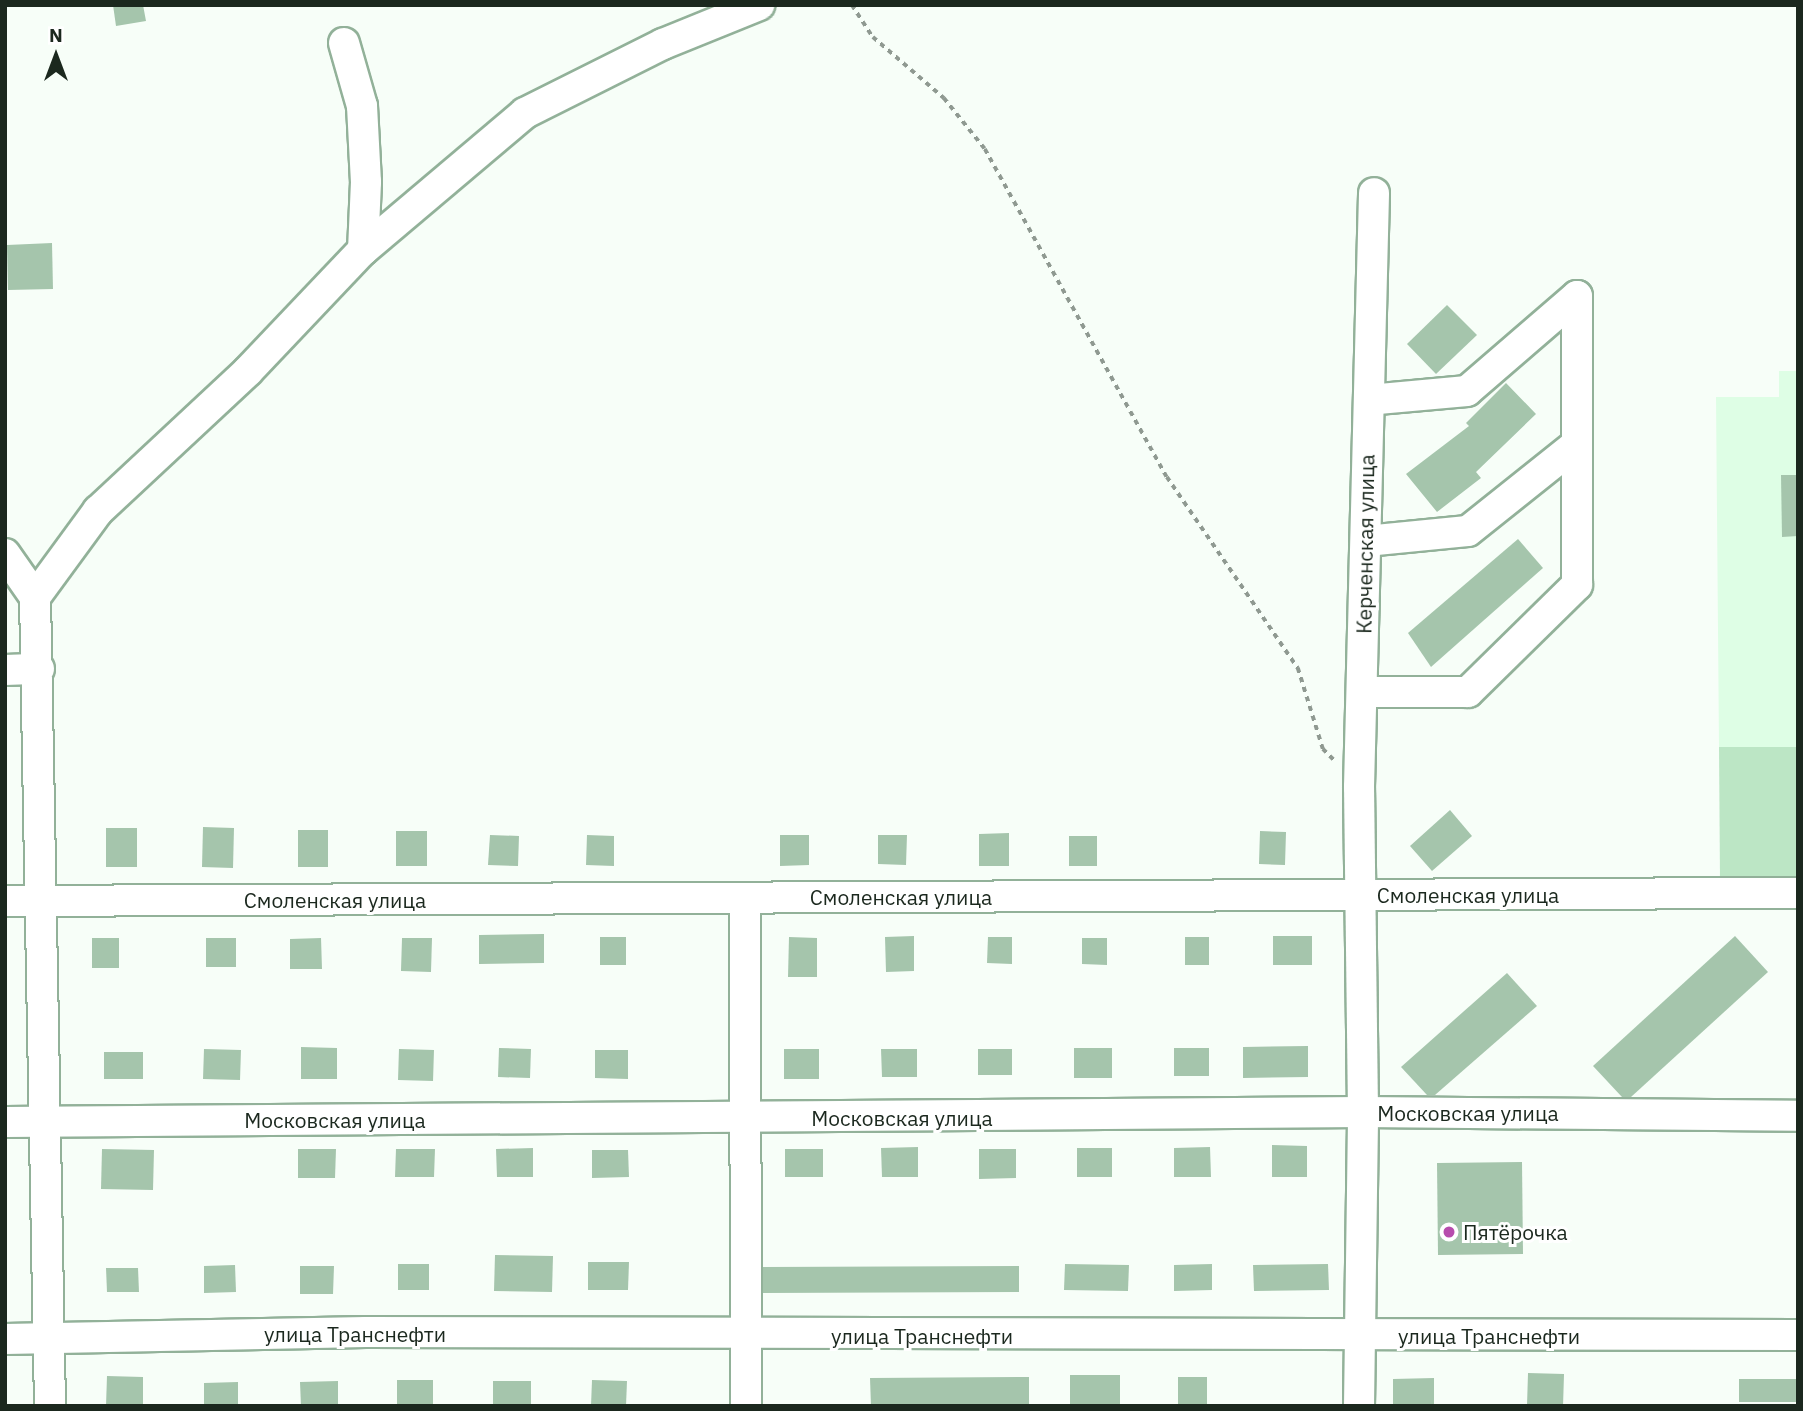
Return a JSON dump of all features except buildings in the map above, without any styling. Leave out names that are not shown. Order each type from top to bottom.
[{"type":"street","points":[[35,597],[98,511],[248,371],[363,250],[525,113],[663,44],[759,5]]},
{"type":"street","points":[[344,43],[362,106],[366,182],[363,250]]},
{"type":"street","name":"Керченская улица","points":[[1359,1406],[1363,1112],[1359,788],[1374,193]]},
{"type":"street","points":[[1362,692],[1468,692],[1577,585],[1577,296],[1467,391],[1369,400]]},
{"type":"street","points":[[1366,541],[1468,531],[1577,444]]},
{"type":"street","points":[[5,554],[35,597],[39,669],[50,1406]]},
{"type":"street","points":[[5,670],[39,669]]},
{"type":"street","name":"Смоленская улица","points":[[5,901],[1798,893]]},
{"type":"street","points":[[745,898],[746,1406]]},
{"type":"street","name":"Московская улица","points":[[5,1122],[1363,1112],[1798,1116]]},
{"type":"street","name":"улица Транснефти","points":[[5,1339],[366,1332],[746,1335],[1798,1335]]},
{"type":"path","points":[[852,5],[873,37],[944,98],[985,149],[1167,477],[1298,668],[1323,749],[1359,788]]},
{"type":"shaded area","points":[[1779,371],[1798,371],[1798,747],[1719,747],[1716,397],[1779,397]]},
{"type":"shaded area","points":[[1719,747],[1798,747],[1798,879],[1720,879]]},
{"type":"place","name":"Пятёрочка","points":[[1449,1232]]}]
